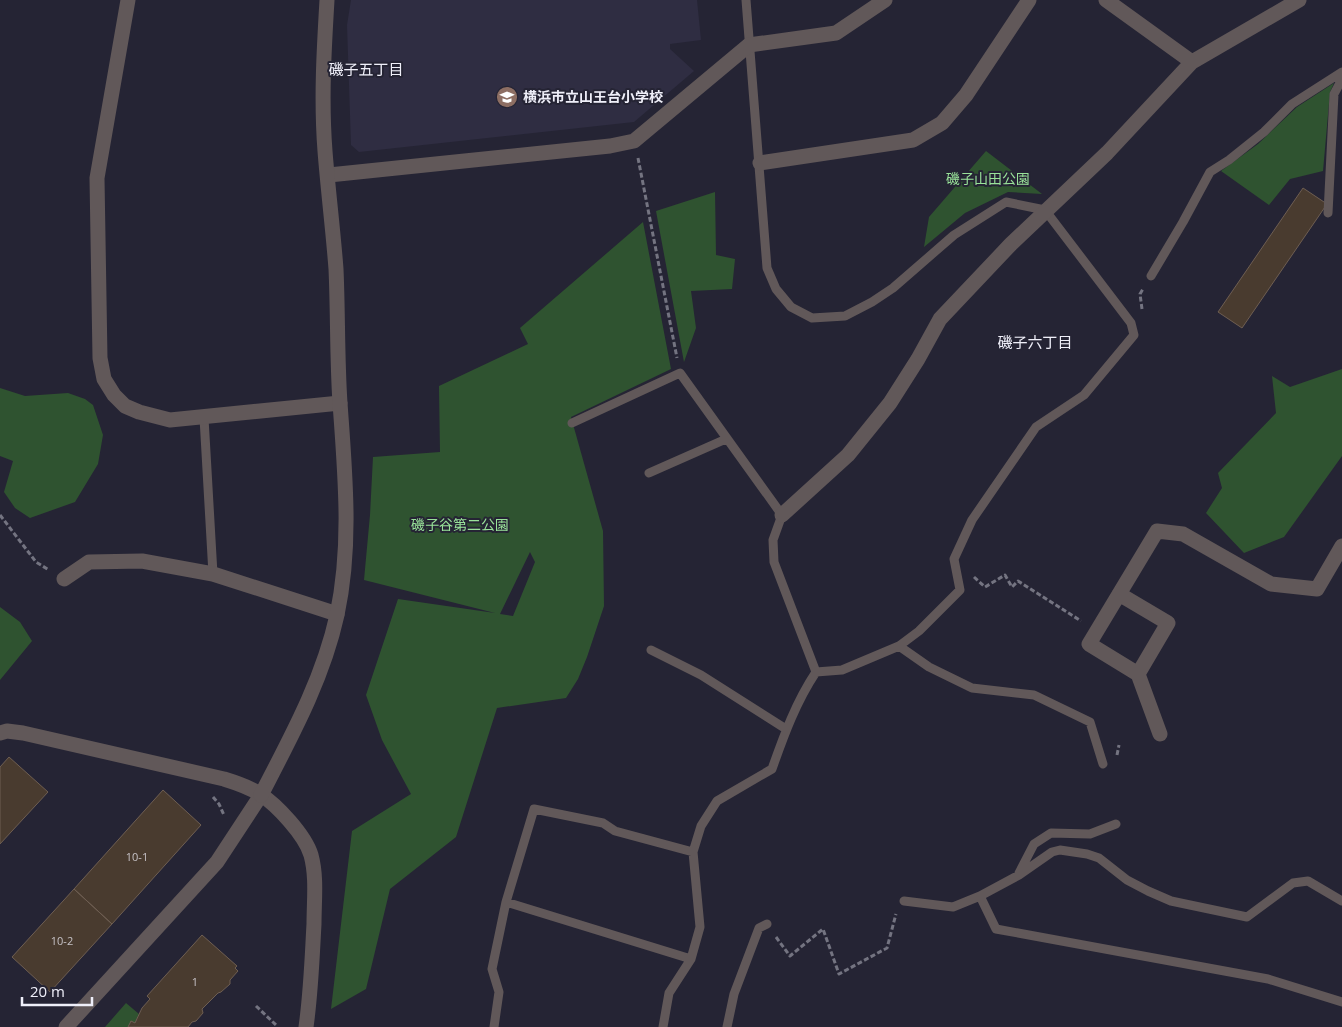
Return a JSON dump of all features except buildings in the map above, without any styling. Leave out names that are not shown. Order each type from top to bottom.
[{"type":"street","points":[[128,0],[97,178],[100,358],[104,379],[114,395],[125,406],[139,412],[170,420],[340,403]]},
{"type":"street","points":[[66,1027],[216,862],[262,795],[303,714],[328,649],[337,614],[346,544],[346,493],[340,403],[336,270],[325,151],[322,64],[327,0]]},
{"type":"street","points":[[328,175],[610,146],[634,141],[749,45],[836,33],[885,0]]},
{"type":"street","points":[[760,163],[912,140],[942,123],[966,95],[1029,0]]},
{"type":"street","points":[[1106,0],[1192,62]]},
{"type":"street","points":[[782,515],[848,455],[890,403],[918,359],[940,319],[1045,210],[1107,153],[1192,62],[1299,0]]},
{"type":"street","points":[[1160,734],[1138,674],[1089,644],[1157,531],[1183,534],[1271,584],[1317,589],[1342,546]]},
{"type":"street","points":[[64,579],[89,562],[142,561],[213,574],[337,614]]},
{"type":"street","points":[[1119,594],[1168,623],[1138,674]]},
{"type":"street","points":[[0,733],[7,731],[23,733],[238,783],[262,795],[291,822],[311,854],[315,882],[311,989],[306,1027]]},
{"type":"lane","points":[[746,0],[767,268],[776,289],[791,307],[812,318],[845,316],[872,302],[893,288],[954,235],[1006,202],[1045,210],[1131,323],[1134,335],[1084,395],[1036,427],[972,520],[954,559],[960,590],[919,631],[899,646],[842,670],[816,672]]},
{"type":"lane","points":[[1151,276],[1210,172],[1229,160],[1264,132],[1292,104],[1342,72]]},
{"type":"lane","points":[[1328,213],[1334,94],[1342,78]]},
{"type":"lane","points":[[572,423],[680,373],[782,515],[773,540],[774,562],[816,672]]},
{"type":"lane","points":[[204,418],[213,574]]},
{"type":"lane","points":[[649,473],[726,439]]},
{"type":"lane","points":[[899,646],[928,667],[972,688],[1034,695],[1090,722],[1103,764]]},
{"type":"lane","points":[[651,650],[701,675],[786,729]]},
{"type":"lane","points":[[663,1027],[669,992],[691,959],[700,927],[693,852],[701,826],[716,801],[772,768],[786,729],[816,672]]},
{"type":"lane","points":[[494,1027],[499,992],[492,969],[506,902],[534,809],[603,823],[615,831],[693,852]]},
{"type":"lane","points":[[1019,875],[1034,844],[1051,833],[1090,834],[1116,824]]},
{"type":"lane","points":[[904,901],[953,907],[980,896],[1019,875],[1052,852],[1060,850],[1087,854],[1099,858],[1127,880],[1171,900],[1247,917],[1293,883],[1308,881],[1342,901]]},
{"type":"lane","points":[[980,896],[996,930],[1268,980],[1342,1002]]},
{"type":"lane","points":[[506,902],[691,959]]},
{"type":"lane","points":[[727,1027],[734,994],[758,928],[767,924]]},
{"type":"path","points":[[634,141],[677,356]]},
{"type":"path","points":[[1131,323],[1142,311],[1140,294],[1151,276]]},
{"type":"path","points":[[0,515],[36,562],[64,579]]},
{"type":"path","points":[[972,574],[985,587],[1005,575],[1012,586],[1018,581],[1097,631]]},
{"type":"path","points":[[767,924],[790,956],[823,929],[839,974],[887,948],[898,908],[904,901]]},
{"type":"path","points":[[256,1006],[276,1027]]},
{"type":"shaded area","name":"横浜市立山王台小学校","points":[[351,0],[697,0],[701,40],[670,44],[670,49],[694,71],[634,122],[359,152],[351,145],[347,25]]},
{"type":"green space","points":[[1334,83],[1330,92],[1323,171],[1290,179],[1269,205],[1221,171],[1258,144],[1297,107]]},
{"type":"green space","name":"磯子山田公園","points":[[986,151],[1042,194],[1008,192],[965,213],[924,247],[929,217]]},
{"type":"green space","points":[[715,192],[716,255],[735,259],[732,289],[691,291],[696,328],[684,362],[656,211]]},
{"type":"green space","name":"磯子谷第二公園","points":[[643,222],[671,369],[571,417],[603,531],[604,606],[587,657],[578,679],[566,698],[497,708],[456,837],[390,889],[366,989],[331,1009],[352,831],[411,794],[382,740],[366,695],[398,599],[495,613],[364,580],[373,457],[440,452],[439,386],[528,344],[520,328]],"holes":[[[530,552],[535,562],[513,616],[500,614]]]},
{"type":"green space","points":[[1342,369],[1342,456],[1284,537],[1244,553],[1206,513],[1222,488],[1218,473],[1276,413],[1272,376],[1290,387]]},
{"type":"green space","points":[[0,388],[25,396],[68,393],[85,399],[93,405],[103,435],[98,464],[75,502],[30,518],[15,508],[4,492],[13,461],[0,456]]},
{"type":"green space","points":[[0,607],[20,622],[32,641],[0,680]]},
{"type":"green space","points":[[126,1003],[139,1014],[135,1023],[131,1022],[128,1027],[105,1027]]},
{"type":"place","name":"横浜市立山王台小学校","points":[[507,97]]},
{"type":"district","name":"磯子五丁目","points":[[366,70]]},
{"type":"district","name":"磯子六丁目","points":[[1035,343]]}]
